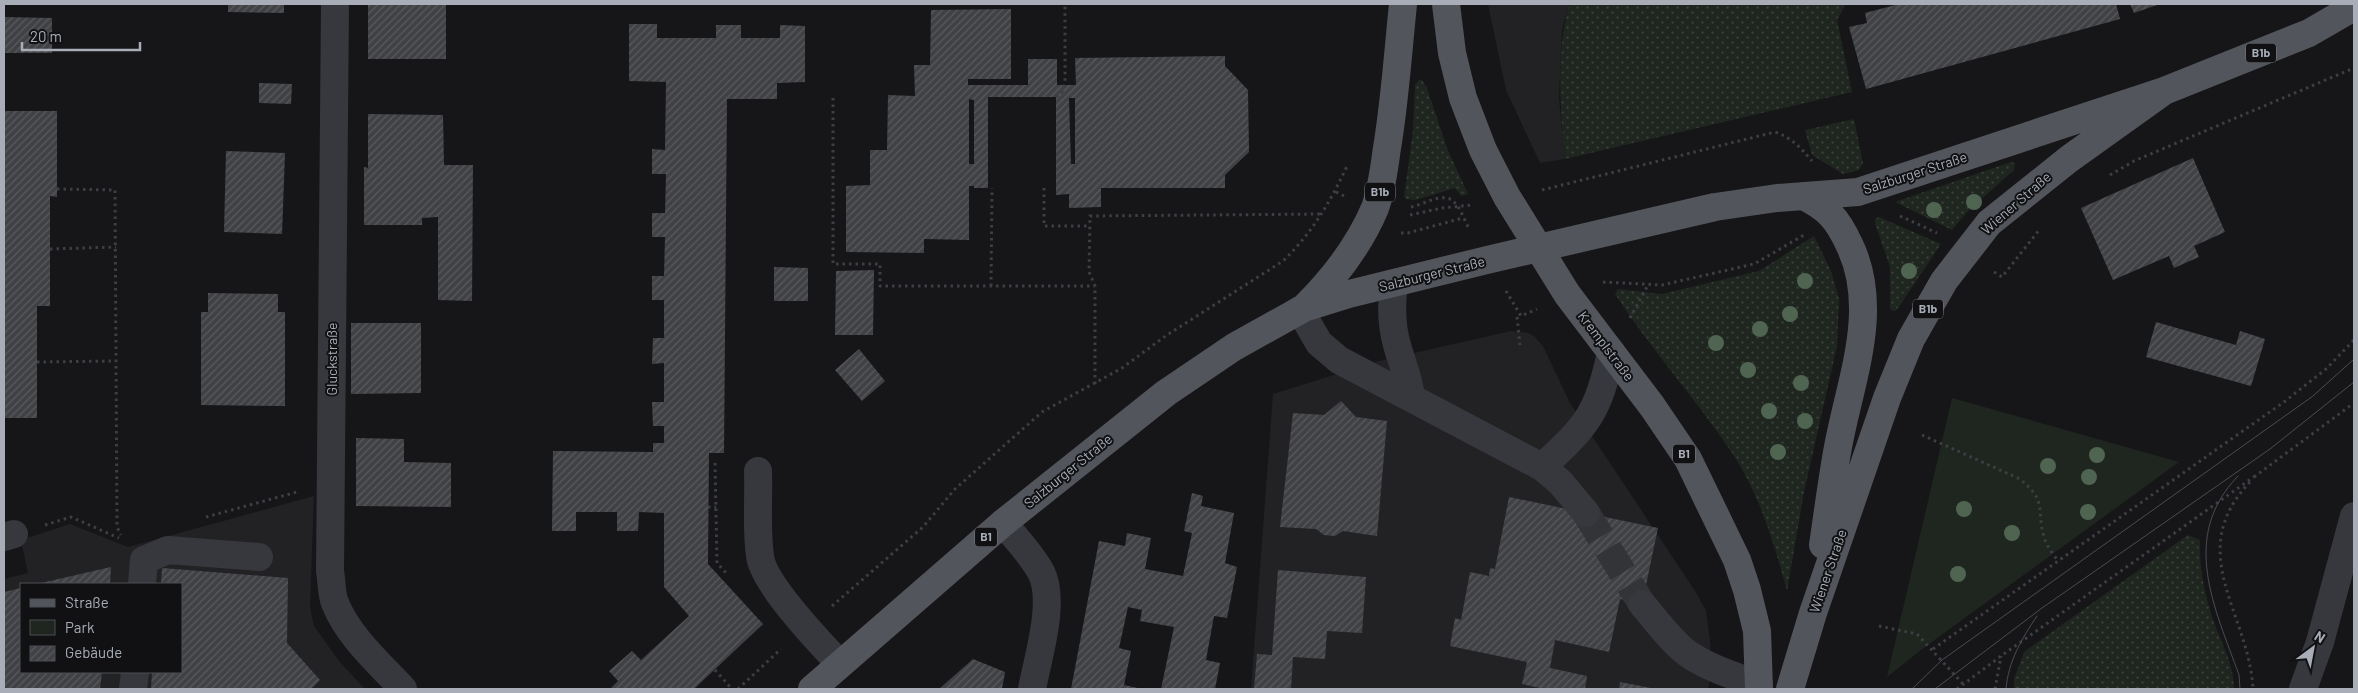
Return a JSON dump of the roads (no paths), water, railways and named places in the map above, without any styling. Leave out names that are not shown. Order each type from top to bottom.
[{"type":"main road","name":"B1b","points":[[1302,309],[1325,287],[1350,255],[1368,222],[1378,198],[1391,122],[1403,4]]},
{"type":"main road","name":"Kremplstraße","points":[[1446,4],[1452,53],[1463,98],[1484,150],[1507,197],[1568,294],[1652,406],[1688,459],[1737,560],[1757,631],[1759,687]]},
{"type":"main road","name":"Wiener Straße","points":[[1790,689],[1813,613],[1887,398],[1911,338],[1944,280],[1989,222],[2069,159],[2164,91],[2309,33],[2354,8]]},
{"type":"main road","name":"Salzburger Straße","points":[[812,689],[1003,523],[1166,393],[1234,346],[1302,309],[1488,260],[1715,207],[1753,201],[1858,192],[2164,91]]},
{"type":"main road","points":[[1803,196],[1817,203],[1840,224],[1855,256],[1862,285],[1864,312],[1860,345],[1838,447],[1813,613]]},
{"type":"street","name":"Gluckstraße","points":[[335,4],[330,571],[334,600],[342,619],[403,689]]},
{"type":"street","points":[[1394,284],[1391,305],[1393,325],[1410,384],[1411,397]]},
{"type":"street","points":[[1302,309],[1319,342],[1339,360],[1542,467],[1560,482],[1586,513]]},
{"type":"street","points":[[1542,467],[1567,445],[1592,415],[1600,398],[1611,352]]},
{"type":"street","points":[[758,471],[760,557],[767,574],[806,628],[840,664]]},
{"type":"street","points":[[2303,689],[2320,642],[2354,516]]},
{"type":"street","points":[[1003,523],[1033,560],[1047,587],[1048,604],[1032,689]]},
{"type":"street","points":[[142,583],[144,560],[168,550],[259,557]]},
{"type":"street","points":[[1642,604],[1674,642],[1687,653],[1701,662],[1759,687]]},
{"type":"street","points":[[133,689],[135,673]]},
{"type":"tunnel","points":[[1586,513],[1642,604]]},
{"type":"tram line","points":[[1912,689],[1942,660],[2313,396],[2354,359]]},
{"type":"tram line","points":[[1935,689],[2042,608],[2270,449],[2354,382]]},
{"type":"tram line","points":[[2238,476],[2220,499],[2210,523],[2206,548],[2207,573],[2213,599],[2239,675],[2240,689]]},
{"type":"tram line","points":[[2006,689],[2013,660],[2026,633],[2037,616]]}]
